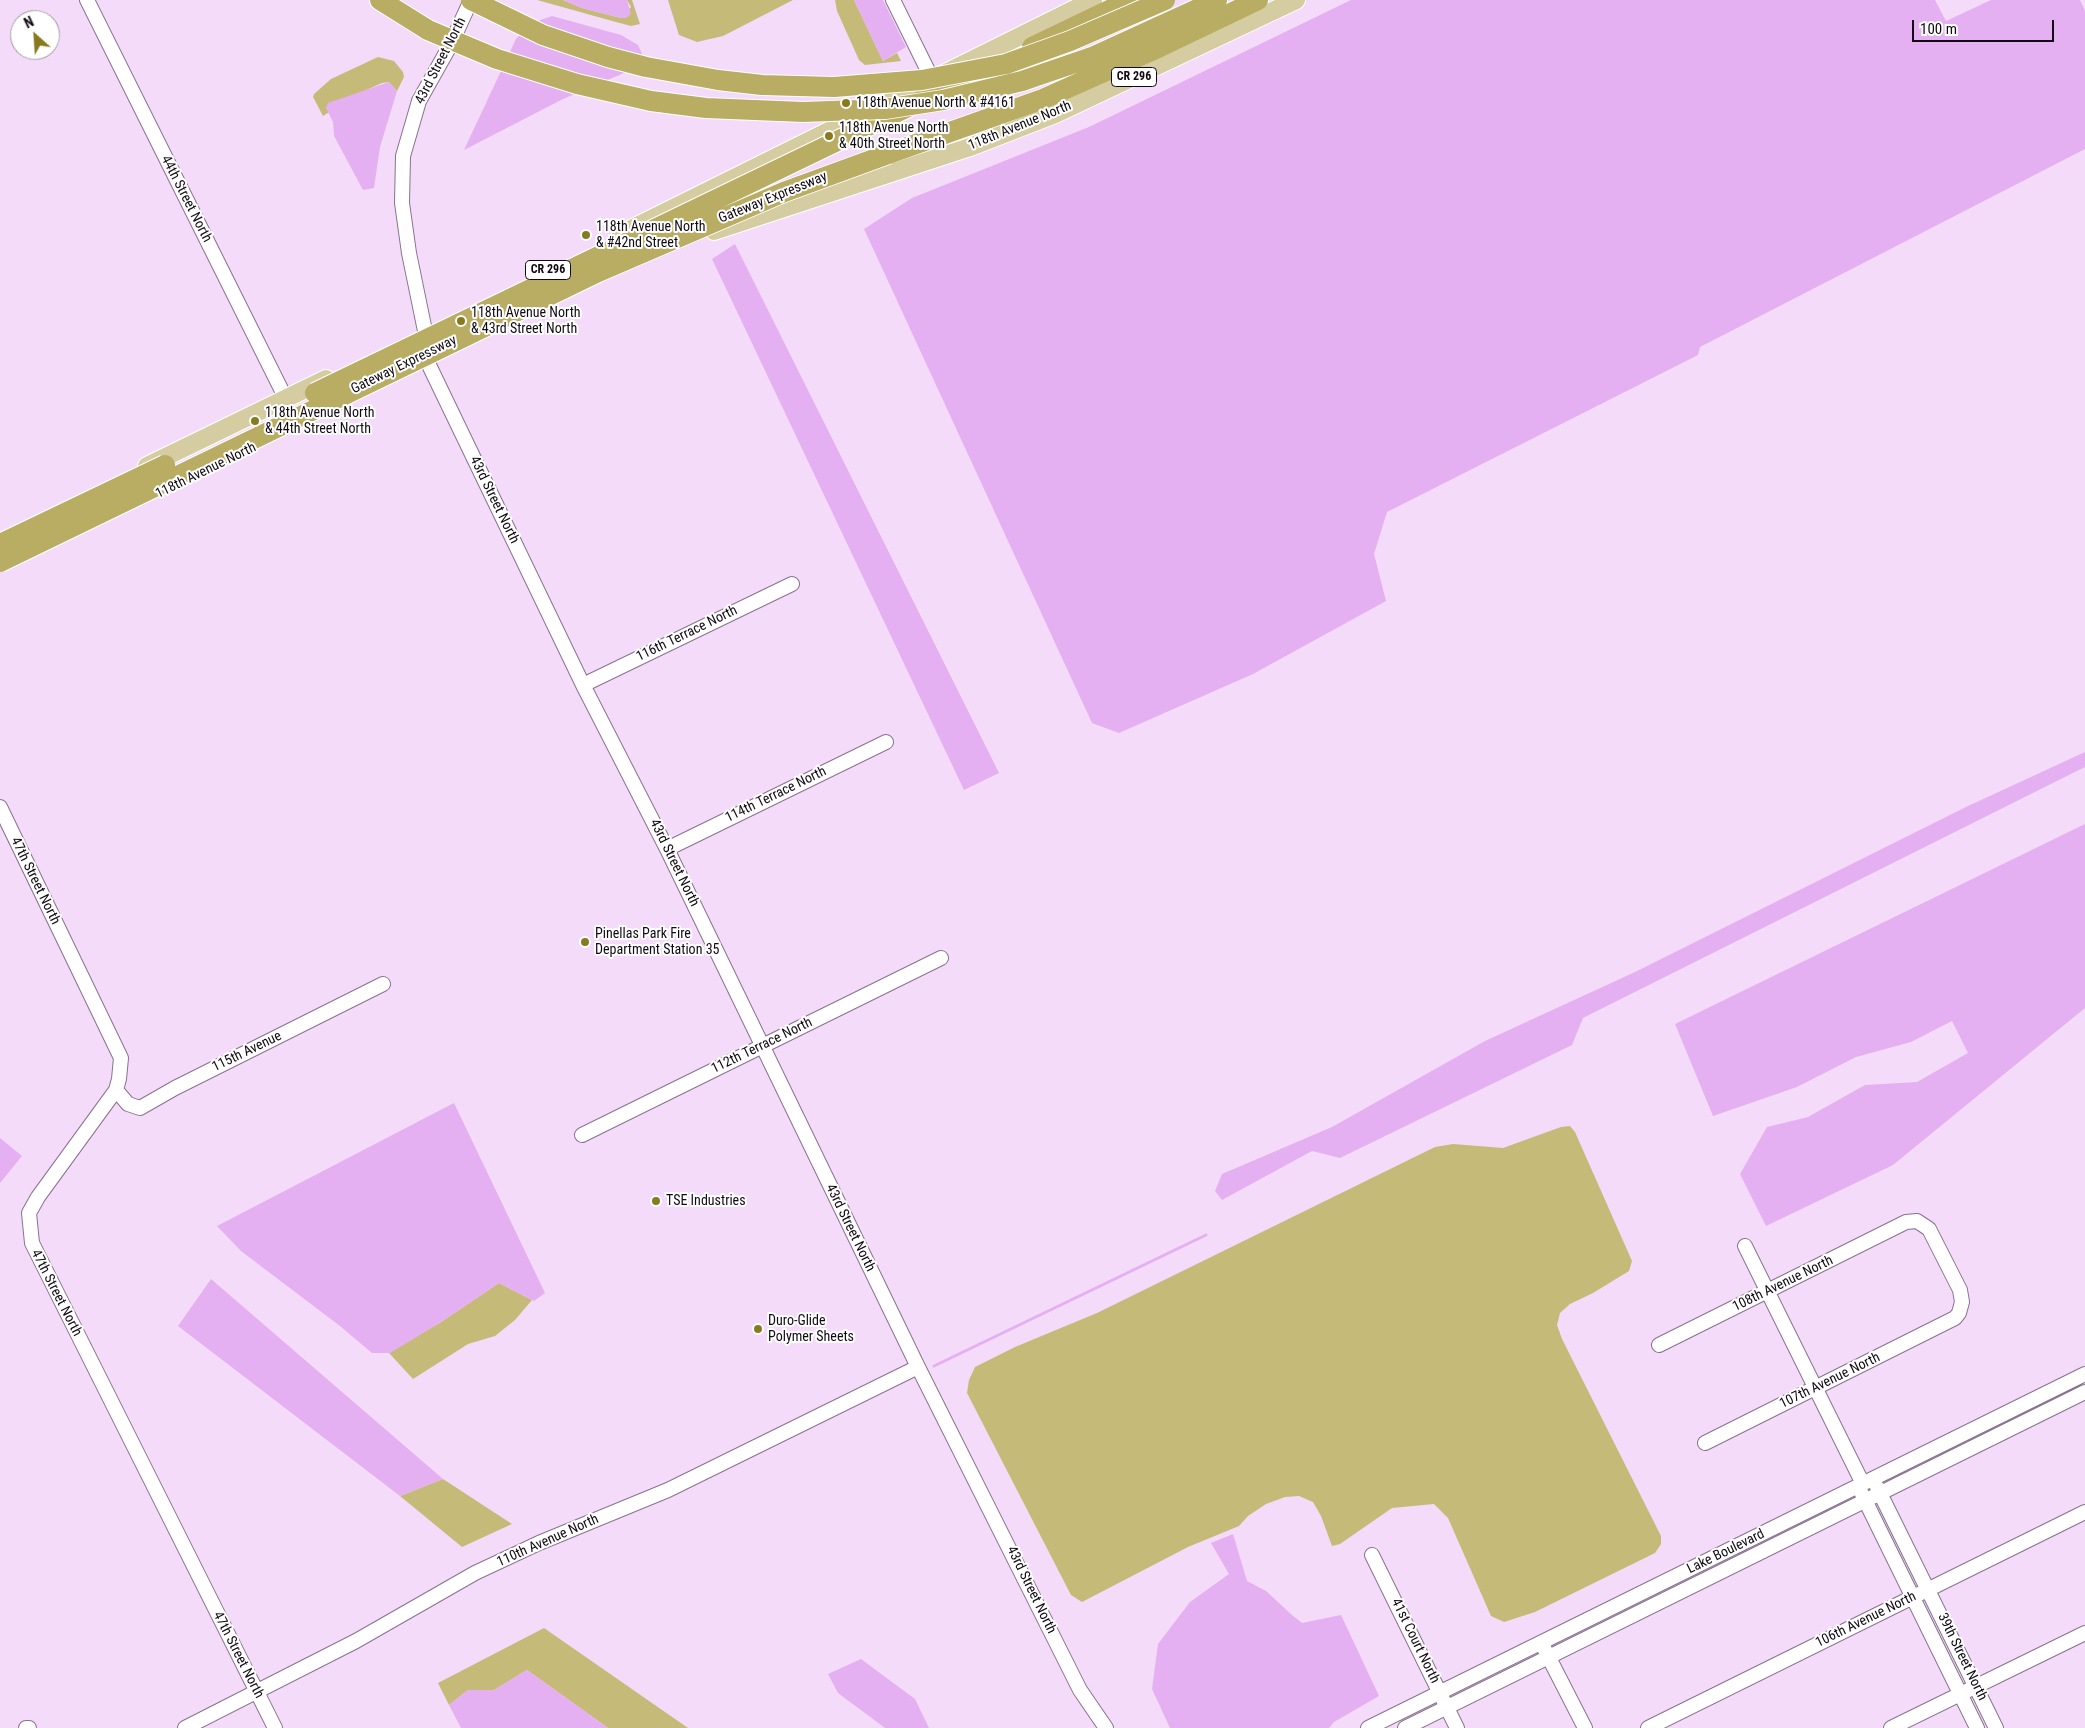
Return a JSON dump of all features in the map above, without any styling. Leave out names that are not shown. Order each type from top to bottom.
[{"type":"highway","points":[[380,0],[428,30],[496,59],[576,84],[658,102],[706,108],[803,112],[885,108],[943,100],[1022,80],[1092,57],[1217,0]]},
{"type":"highway","points":[[471,0],[543,34],[608,57],[646,67],[718,80],[762,85],[834,87],[922,80],[1006,64],[1070,41],[1165,0]]},
{"type":"highway","name":"Gateway Expressway","points":[[0,544],[1130,0]]},
{"type":"highway","name":"Gateway Expressway","points":[[0,562],[598,272],[784,192],[1043,99],[1160,47],[1258,0]]},
{"type":"main road","name":"CR 296","points":[[0,536],[425,331],[933,81],[1093,0]]},
{"type":"main road","name":"118th Avenue North","points":[[0,571],[428,363],[690,239],[961,150],[1055,114],[1296,0]]},
{"type":"street","name":"44th Street North","points":[[87,0],[286,399]]},
{"type":"street","name":"43rd Street North","points":[[471,0],[451,44],[419,101],[403,156],[402,203],[409,254],[425,331],[428,363],[583,685],[667,849],[918,1368],[1080,1690],[1106,1728]]},
{"type":"street","points":[[893,0],[933,81]]},
{"type":"street","name":"116th Terrace North","points":[[583,685],[792,584]]},
{"type":"street","name":"114th Terrace North","points":[[667,849],[886,742]]},
{"type":"street","name":"47th Street North","points":[[0,807],[121,1058],[116,1090],[38,1197],[30,1214],[32,1243],[275,1728]]},
{"type":"street","name":"112th Terrace North","points":[[582,1135],[941,958]]},
{"type":"street","name":"115th Avenue","points":[[116,1090],[128,1104],[140,1108],[180,1085],[383,984]]},
{"type":"street","name":"108th Avenue North","points":[[1659,1345],[1906,1222],[1917,1221],[1929,1229],[1962,1296],[1959,1313],[1955,1318]]},
{"type":"street","name":"39th Street North","points":[[1744,1246],[1865,1483],[1866,1500],[1977,1728]]},
{"type":"street","name":"107th Avenue North","points":[[1705,1443],[1955,1318]]},
{"type":"street","name":"110th Avenue North","points":[[185,1728],[364,1637],[475,1573],[539,1543],[668,1490],[918,1368]]},
{"type":"street","name":"Lake Boulevard","points":[[1368,1728],[2085,1374]]},
{"type":"street","name":"Lake Boulevard","points":[[1405,1728],[2085,1392]]},
{"type":"street","name":"39th Street North","points":[[1865,1483],[1880,1493],[1996,1728]]},
{"type":"street","name":"106th Avenue North","points":[[1648,1728],[2085,1512]]},
{"type":"street","name":"41st Court North","points":[[1372,1555],[1457,1728]]},
{"type":"street","points":[[1891,1728],[2085,1633]]},
{"type":"street","points":[[1542,1642],[1585,1728]]},
{"type":"shaded area","points":[[537,0],[563,0],[582,8],[621,18],[631,7],[627,0],[632,0],[640,24],[631,26]]},
{"type":"shaded area","points":[[563,0],[627,0],[631,14],[626,18],[621,18],[582,8]]},
{"type":"shaded area","points":[[668,0],[793,0],[723,36],[697,42],[679,35]]},
{"type":"shaded area","points":[[835,0],[854,0],[883,61],[897,53],[901,61],[865,65],[859,60],[837,11]]},
{"type":"shaded area","points":[[854,0],[883,0],[906,47],[883,61]]},
{"type":"shaded area","points":[[1351,0],[1935,0],[1946,21],[1991,0],[2080,0],[2085,11],[2085,149],[1700,347],[1698,355],[1387,512],[1374,554],[1386,601],[1253,674],[1119,733],[1092,723],[864,229],[912,198],[1089,127]]},
{"type":"shaded area","points":[[552,16],[621,35],[638,45],[643,56],[631,70],[563,99],[464,150],[516,39],[532,23]]},
{"type":"shaded area","points":[[378,57],[394,61],[403,72],[404,77],[397,91],[389,82],[382,83],[346,99],[334,101],[326,108],[329,112],[323,116],[313,97],[314,94],[331,79]]},
{"type":"shaded area","points":[[389,82],[397,91],[380,147],[374,188],[363,190],[334,136],[333,122],[326,108],[328,103]]},
{"type":"shaded area","points":[[735,244],[999,773],[964,790],[712,259]]},
{"type":"shaded area","points":[[2085,752],[2085,767],[1583,1018],[1572,1045],[1340,1158],[1312,1151],[1222,1200],[1215,1191],[1222,1174],[1332,1127],[1485,1041],[1635,972],[1966,807]]},
{"type":"shaded area","points":[[2085,824],[2085,1008],[1893,1165],[1766,1226],[1740,1174],[1767,1127],[1808,1117],[1865,1085],[1917,1082],[1968,1053],[1952,1021],[1911,1042],[1856,1057],[1797,1087],[1713,1116],[1675,1024]]},
{"type":"shaded area","points":[[454,1103],[545,1293],[534,1301],[499,1283],[390,1353],[372,1353],[340,1326],[241,1251],[217,1226]]},
{"type":"shaded area","points":[[1570,1126],[1575,1132],[1632,1261],[1629,1271],[1593,1293],[1570,1304],[1560,1313],[1557,1325],[1562,1339],[1661,1536],[1661,1544],[1655,1553],[1535,1612],[1504,1622],[1491,1616],[1448,1518],[1434,1504],[1392,1508],[1340,1544],[1332,1546],[1321,1516],[1313,1502],[1299,1496],[1285,1497],[1266,1504],[1248,1516],[1239,1526],[1188,1547],[1082,1602],[1071,1595],[967,1393],[969,1380],[975,1367],[1015,1347],[1097,1313],[1435,1147],[1453,1144],[1503,1148],[1561,1127]]},
{"type":"shaded area","points":[[0,1138],[22,1156],[0,1183]]},
{"type":"shaded area","points":[[211,1279],[443,1479],[400,1496],[178,1326]]},
{"type":"shaded area","points":[[499,1283],[532,1300],[515,1320],[495,1336],[468,1344],[413,1379],[389,1353],[441,1322]]},
{"type":"shaded area","points":[[443,1479],[512,1524],[462,1547],[400,1496]]},
{"type":"shaded area","points":[[1233,1534],[1247,1581],[1266,1591],[1302,1623],[1341,1615],[1379,1696],[1334,1722],[1329,1728],[1170,1728],[1152,1689],[1158,1644],[1190,1602],[1229,1574],[1211,1543]]},
{"type":"shaded area","points":[[544,1628],[688,1728],[608,1728],[527,1670],[494,1690],[468,1690],[449,1705],[438,1683]]},
{"type":"shaded area","points":[[861,1659],[915,1699],[929,1728],[885,1728],[838,1693],[828,1674]]},
{"type":"shaded area","points":[[527,1670],[608,1728],[461,1728],[449,1705],[468,1690],[494,1690]]},
{"type":"waterway","points":[[934,1366],[1206,1235]]},
{"type":"place","name":"118th Avenue North & #4161","points":[[846,103]]},
{"type":"place","name":"118th Avenue North & 40th Street North","points":[[829,136]]},
{"type":"place","name":"118th Avenue North & #42nd Street","points":[[586,235]]},
{"type":"place","name":"118th Avenue North & 43rd Street North","points":[[461,321]]},
{"type":"place","name":"118th Avenue North & 44th Street North","points":[[255,421]]},
{"type":"place","name":"Pinellas Park Fire Department Station 35","points":[[585,942]]},
{"type":"place","name":"TSE Industries","points":[[656,1201]]},
{"type":"place","name":"Duro-Glide Polymer Sheets","points":[[758,1329]]}]
